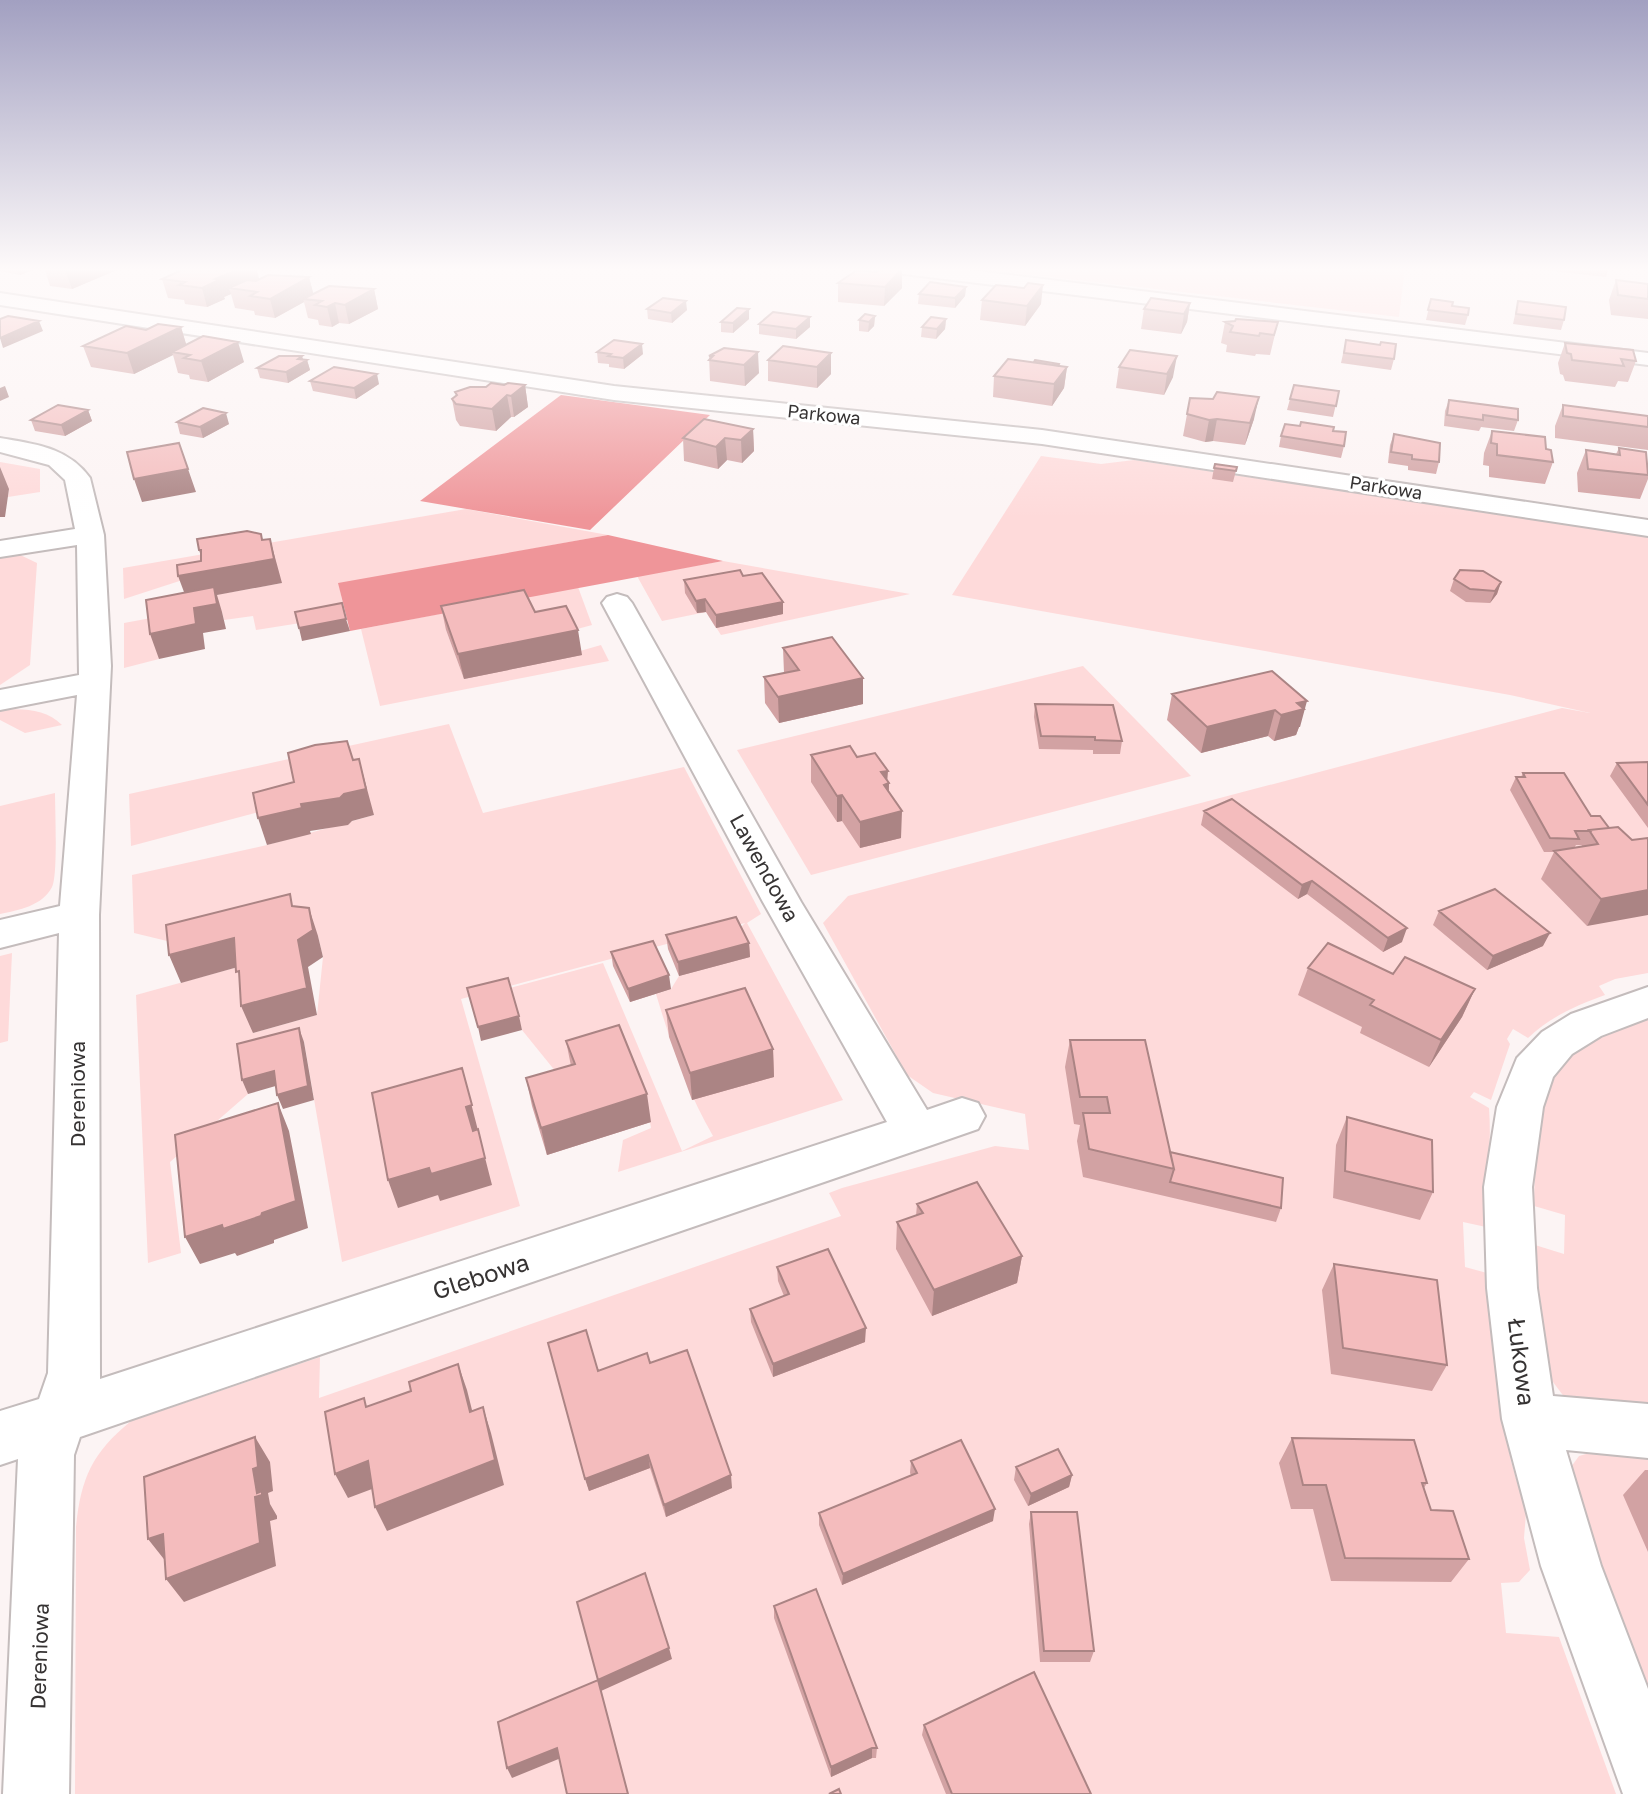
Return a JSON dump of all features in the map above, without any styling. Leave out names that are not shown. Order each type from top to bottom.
[{"type":"street","name":"Parkowa","points":[[336,351],[630,396],[1051,439],[1648,527]]},
{"type":"street","points":[[1580,351],[1648,359]]},
{"type":"street","name":"Dereniowa","points":[[5,447],[58,460],[78,478],[90,534],[94,682],[79,915],[76,1359],[75,1373],[46,1455],[36,1794]]},
{"type":"street","points":[[0,549],[90,534]]},
{"type":"street","name":"Lawendowa","points":[[617,603],[782,902],[916,1132]]},
{"type":"street","points":[[0,700],[94,682]]},
{"type":"street","points":[[0,934],[79,915]]},
{"type":"street","name":"Łukowa","points":[[1648,1002],[1586,1025],[1556,1043],[1533,1070],[1520,1107],[1508,1187],[1512,1288],[1529,1419],[1571,1566],[1648,1775]]},
{"type":"street","name":"Glebowa","points":[[0,1437],[962,1116]]},
{"type":"street","points":[[1529,1419],[1616,1430],[1648,1431]]},
{"type":"shaded area","points":[[561,395],[710,415],[590,530],[420,501]]},
{"type":"shaded area","points":[[1041,456],[1101,464],[1134,460],[1648,536],[1648,973],[1615,979],[1599,986],[1605,995],[1564,1012],[1528,1038],[1513,1029],[1507,1039],[1510,1044],[1491,1100],[1474,1092],[1470,1097],[1489,1108],[1486,1227],[1463,1222],[1465,1267],[1487,1273],[1498,1389],[1511,1461],[1526,1513],[1524,1538],[1530,1570],[1519,1582],[1501,1583],[1506,1633],[1559,1637],[1616,1794],[75,1794],[78,1510],[85,1480],[98,1456],[131,1421],[320,1357],[319,1398],[841,1216],[829,1193],[842,1188],[995,1146],[1029,1150],[1025,1114],[933,1093],[907,1075],[823,923],[848,896],[1562,708],[1590,713],[1510,695],[952,595]]},
{"type":"shaded area","points":[[0,462],[40,469],[40,492],[8,497],[9,489],[0,490]]},
{"type":"shaded area","points":[[466,509],[608,535],[339,584],[345,616],[256,630],[253,616],[224,620],[222,612],[155,625],[159,659],[124,668],[124,623],[189,611],[187,600],[282,583],[198,575],[124,599],[123,568]]},
{"type":"shaded area","points":[[608,535],[723,561],[350,631],[338,583]]},
{"type":"shaded area","points":[[14,552],[37,563],[30,665],[0,685],[0,554]]},
{"type":"shaded area","points":[[723,561],[910,594],[721,635],[706,612],[662,621],[637,576]]},
{"type":"shaded area","points":[[578,587],[592,625],[570,631],[446,630],[464,679],[581,655],[580,651],[601,645],[609,661],[380,706],[361,629]]},
{"type":"shaded area","points":[[1083,666],[1191,776],[811,875],[737,750]]},
{"type":"shaded area","points":[[0,710],[34,711],[49,716],[62,725],[25,733],[0,720]]},
{"type":"shaded area","points":[[449,724],[483,813],[684,767],[761,914],[747,923],[843,1100],[618,1172],[623,1140],[651,1128],[650,1122],[556,1072],[522,1030],[510,988],[603,963],[682,1151],[713,1136],[680,1067],[656,994],[671,989],[679,976],[749,957],[737,931],[745,923],[461,999],[520,1206],[342,1262],[304,1041],[244,1057],[248,1094],[170,1162],[181,1253],[148,1263],[136,995],[245,965],[253,1033],[317,1015],[323,957],[318,936],[196,948],[134,933],[132,875],[267,845],[374,815],[296,780],[263,811],[131,846],[129,794]]},
{"type":"shaded area","points":[[55,793],[56,857],[52,887],[36,903],[0,914],[0,806]]},
{"type":"shaded area","points":[[12,953],[8,1041],[0,1043],[0,956]]},
{"type":"shaded area","points":[[1648,1019],[1648,1414],[1568,1402],[1550,1378],[1546,1363],[1535,1245],[1564,1254],[1565,1215],[1534,1206],[1540,1121],[1553,1081],[1564,1064],[1586,1044],[1612,1031]]},
{"type":"shaded area","points":[[1648,1455],[1648,1692],[1596,1554],[1571,1467],[1579,1456]]},
{"type":"building","points":[[221,351],[201,361],[184,358],[190,355],[172,352]]},
{"type":"building","points":[[599,351],[633,351],[623,358],[597,352]]},
{"type":"building","points":[[719,351],[758,352],[744,365],[709,360],[713,356],[709,356]]},
{"type":"building","points":[[778,351],[831,353],[817,367],[768,360]]},
{"type":"building","points":[[1130,351],[1177,356],[1167,374],[1119,367]]},
{"type":"building","points":[[1344,351],[1395,351],[1394,359],[1344,353]]},
{"type":"building","points":[[1567,351],[1633,351],[1636,361],[1621,359],[1624,366],[1572,360],[1571,354]]},
{"type":"building","points":[[279,356],[302,356],[298,359],[307,360],[286,372],[257,368]]},
{"type":"building","points":[[1008,359],[1067,367],[1054,384],[994,376]]},
{"type":"building","points":[[1035,360],[1059,364],[1034,362]]},
{"type":"building","points":[[334,367],[377,374],[354,388],[310,381]]},
{"type":"building","points":[[491,383],[525,385],[511,396],[507,395],[492,409],[456,404],[452,399],[457,395],[455,392],[470,387],[486,387]]},
{"type":"building","points":[[1294,385],[1339,391],[1336,406],[1290,399]]},
{"type":"building","points":[[1217,392],[1259,397],[1250,423],[1209,420],[1187,414],[1190,398],[1213,399]]},
{"type":"building","points":[[1449,400],[1518,409],[1518,420],[1483,415],[1483,420],[1447,415]]},
{"type":"building","points":[[58,405],[88,410],[61,425],[31,420]]},
{"type":"building","points":[[1563,405],[1648,416],[1648,427],[1563,416]]},
{"type":"building","points":[[203,408],[226,413],[200,427],[177,422]]},
{"type":"building","points":[[704,419],[753,429],[741,440],[725,438],[716,447],[683,438]]},
{"type":"building","points":[[1301,422],[1334,427],[1333,431],[1346,432],[1344,446],[1281,436],[1285,424],[1300,426]]},
{"type":"building","points":[[1492,431],[1545,437],[1546,449],[1551,450],[1553,462],[1497,455],[1497,444],[1491,443]]},
{"type":"building","points":[[1394,434],[1440,443],[1439,462],[1412,459],[1412,455],[1391,452]]},
{"type":"building","points":[[179,443],[188,469],[134,479],[127,452]]},
{"type":"building","points":[[1619,448],[1646,452],[1648,475],[1588,469],[1586,450],[1620,455]]},
{"type":"building","points":[[1215,464],[1237,467],[1236,471],[1214,468]]},
{"type":"building","points":[[247,531],[261,534],[262,540],[270,539],[274,559],[178,576],[177,565],[201,561],[197,539]]},
{"type":"building","points":[[740,570],[743,576],[762,573],[783,602],[716,615],[705,599],[696,601],[684,580]]},
{"type":"building","points":[[1460,570],[1483,571],[1501,582],[1495,591],[1470,589],[1454,579]]},
{"type":"building","points":[[214,587],[217,604],[194,608],[196,624],[150,634],[146,600]]},
{"type":"building","points":[[524,590],[535,612],[566,606],[578,630],[458,654],[441,606]]},
{"type":"building","points":[[342,603],[346,619],[299,628],[295,612]]},
{"type":"building","points":[[832,637],[863,678],[778,697],[764,677],[799,670],[783,648]]},
{"type":"building","points":[[1272,671],[1307,701],[1297,703],[1304,709],[1281,715],[1275,710],[1207,727],[1172,694]]},
{"type":"building","points":[[1035,704],[1113,705],[1122,741],[1095,740],[1095,737],[1041,736]]},
{"type":"building","points":[[347,741],[353,760],[359,759],[366,789],[344,794],[340,798],[301,804],[302,808],[258,818],[253,793],[294,782],[288,753],[315,745]]},
{"type":"building","points":[[850,746],[857,757],[875,753],[888,771],[881,772],[889,783],[884,785],[902,811],[860,822],[842,795],[837,796],[811,755]]},
{"type":"building","points":[[1648,762],[1648,805],[1617,763]]},
{"type":"building","points":[[1523,773],[1564,773],[1591,816],[1600,816],[1609,828],[1575,831],[1579,839],[1550,838],[1516,777],[1525,777]]},
{"type":"building","points":[[1232,799],[1407,928],[1388,938],[1312,881],[1302,885],[1204,811]]},
{"type":"building","points":[[1618,827],[1632,840],[1648,838],[1648,890],[1601,899],[1554,851],[1598,844],[1589,830]]},
{"type":"building","points":[[1495,889],[1550,933],[1493,956],[1439,911]]},
{"type":"building","points":[[290,894],[292,906],[309,908],[313,930],[298,940],[307,988],[241,1006],[234,938],[169,955],[166,925]]},
{"type":"building","points":[[736,917],[749,943],[678,962],[666,935]]},
{"type":"building","points":[[653,941],[669,975],[628,989],[611,952]]},
{"type":"building","points":[[1328,943],[1393,974],[1405,957],[1475,989],[1441,1040],[1370,1005],[1374,1000],[1308,968]]},
{"type":"building","points":[[508,978],[519,1016],[478,1027],[467,988]]},
{"type":"building","points":[[745,988],[773,1049],[690,1073],[666,1010]]},
{"type":"building","points":[[619,1025],[647,1094],[541,1128],[526,1078],[575,1064],[566,1041]]},
{"type":"building","points":[[299,1028],[308,1086],[277,1095],[274,1071],[242,1080],[237,1044]]},
{"type":"building","points":[[1070,1040],[1145,1040],[1174,1169],[1089,1149],[1083,1113],[1110,1113],[1107,1097],[1080,1097]]},
{"type":"building","points":[[462,1068],[472,1105],[466,1107],[473,1131],[478,1129],[485,1158],[431,1174],[429,1168],[388,1180],[372,1093]]},
{"type":"building","points":[[278,1103],[296,1201],[223,1229],[222,1225],[185,1237],[175,1135]]},
{"type":"building","points":[[1347,1117],[1432,1140],[1433,1192],[1345,1171]]},
{"type":"building","points":[[1170,1152],[1283,1178],[1281,1208],[1170,1182],[1174,1169]]},
{"type":"building","points":[[977,1182],[1022,1256],[934,1290],[897,1222],[923,1213],[917,1204]]},
{"type":"building","points":[[828,1249],[866,1328],[773,1364],[750,1309],[789,1294],[777,1267]]},
{"type":"building","points":[[1334,1264],[1437,1280],[1447,1365],[1343,1348]]},
{"type":"building","points":[[586,1330],[598,1371],[647,1353],[650,1363],[687,1350],[731,1475],[664,1505],[648,1455],[585,1479],[548,1343]]},
{"type":"building","points":[[458,1364],[470,1412],[483,1407],[495,1460],[375,1507],[368,1461],[335,1474],[325,1412],[364,1398],[366,1407],[411,1391],[409,1382]]},
{"type":"building","points":[[255,1437],[258,1467],[253,1469],[257,1493],[262,1491],[262,1495],[255,1497],[260,1543],[166,1579],[163,1534],[148,1539],[144,1477]]},
{"type":"building","points":[[1292,1438],[1414,1440],[1427,1483],[1422,1483],[1431,1510],[1453,1511],[1469,1559],[1345,1558],[1326,1485],[1303,1485]]},
{"type":"building","points":[[961,1440],[995,1509],[843,1574],[819,1513],[917,1473],[911,1461]]},
{"type":"building","points":[[1058,1449],[1072,1475],[1031,1494],[1016,1467]]},
{"type":"building","points":[[1031,1512],[1077,1512],[1094,1651],[1044,1651]]},
{"type":"building","points":[[645,1573],[669,1648],[598,1680],[577,1602]]},
{"type":"building","points":[[816,1589],[877,1748],[831,1767],[774,1606]]},
{"type":"building","points":[[1034,1672],[1091,1794],[952,1794],[924,1725]]},
{"type":"building","points":[[598,1680],[628,1794],[567,1794],[557,1748],[507,1768],[498,1722]]}]
